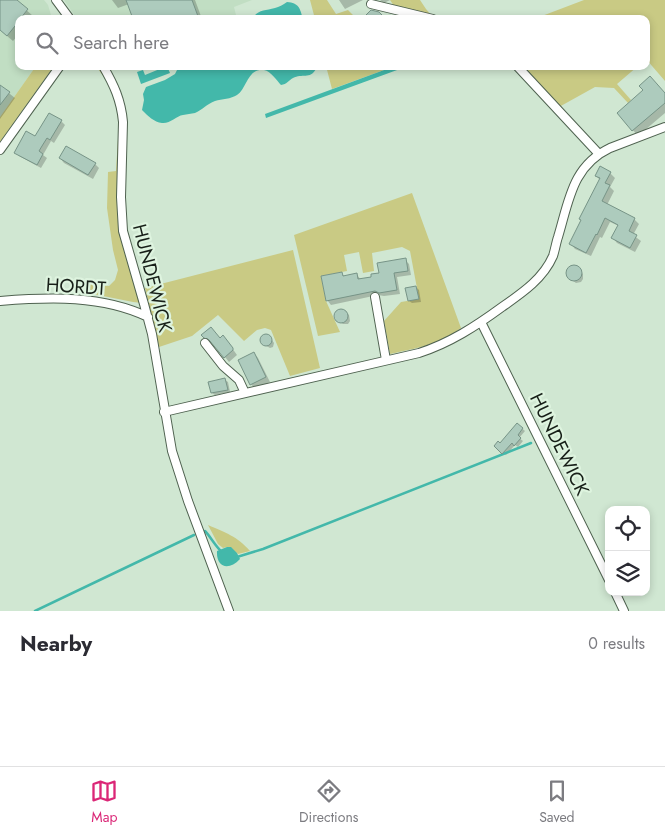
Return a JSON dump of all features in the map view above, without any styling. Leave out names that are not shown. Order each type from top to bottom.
[{"type":"street","points":[[56,0],[67,15]]},
{"type":"street","points":[[371,4],[416,15]]},
{"type":"street","points":[[0,150],[57,70]]},
{"type":"street","name":"HUNDEWICK","points":[[105,70],[118,95],[122,111],[121,204],[123,231],[152,334],[172,451],[188,501],[229,611]]},
{"type":"street","points":[[521,70],[599,154]]},
{"type":"street","points":[[164,412],[418,353],[434,348],[481,322],[528,288],[545,270],[553,255],[574,185],[585,167],[599,154],[621,143],[665,127]]},
{"type":"street","points":[[375,297],[386,360]]},
{"type":"street","name":"HORDT","points":[[0,301],[86,300],[132,310],[148,317]]},
{"type":"street","name":"HUNDEWICK","points":[[481,322],[605,572]]},
{"type":"street","points":[[205,343],[223,366],[239,380],[245,393]]},
{"type":"street","points":[[617,596],[624,611]]},
{"type":"shaded area","points":[[0,0],[44,0],[48,5],[51,15],[15,15],[15,70],[33,70],[0,117]]},
{"type":"shaded area","points":[[64,0],[252,0],[234,7],[236,15],[74,15]]},
{"type":"green space","points":[[310,0],[327,0],[336,14],[348,10],[353,15],[314,15]]},
{"type":"green space","points":[[390,0],[420,0],[431,15],[426,15],[394,6]]},
{"type":"green space","points":[[584,0],[665,0],[665,81],[650,64],[650,15],[545,15]]},
{"type":"green space","points":[[33,70],[51,70],[0,142],[0,117]]},
{"type":"green space","points":[[99,70],[103,70],[111,89]]},
{"type":"green space","points":[[327,70],[384,70],[332,89]]},
{"type":"green space","points":[[527,70],[633,70],[617,84],[631,100],[628,103],[614,88],[595,87],[559,107]]},
{"type":"green space","points":[[113,93],[120,109],[119,214],[142,303],[70,291],[76,282],[109,286],[115,280],[118,270],[107,208],[108,172],[116,171],[118,142],[116,102]]},
{"type":"green space","points":[[412,193],[461,328],[436,342],[419,348],[390,354],[384,321],[401,302],[419,299],[410,251],[402,247],[372,253],[374,271],[363,273],[359,252],[344,255],[347,271],[321,276],[326,301],[340,332],[318,336],[294,235]]},
{"type":"green space","points":[[293,250],[320,368],[290,376],[271,330],[265,328],[257,330],[244,341],[218,315],[192,336],[159,347],[145,288]]},
{"type":"green space","points":[[208,525],[236,538],[250,551],[238,554],[227,547],[223,548],[218,544]]},
{"type":"water","points":[[287,2],[294,4],[298,7],[302,15],[255,15],[259,12],[278,7]]},
{"type":"water","points":[[143,70],[145,75],[157,70],[169,70],[170,73],[141,84],[137,72]]},
{"type":"water","points":[[177,70],[258,70],[251,75],[240,92],[235,96],[215,101],[195,113],[180,116],[168,122],[156,121],[142,110],[143,94],[146,87],[175,74]]},
{"type":"water","points":[[264,70],[315,70],[311,74],[293,78],[281,85],[269,72]]},
{"type":"water","points":[[384,70],[397,70],[266,118],[265,114]]},
{"type":"water","points":[[231,547],[240,559],[232,565],[224,566],[217,557],[217,551]]},
{"type":"building","points":[[0,0],[17,0],[28,9],[23,15],[15,15],[15,26],[7,36],[0,30]]},
{"type":"building","points":[[126,0],[192,0],[198,15],[132,15]]},
{"type":"building","points":[[371,10],[382,15],[366,15]]},
{"type":"building","points":[[650,76],[665,93],[665,103],[632,131],[617,113],[643,90],[639,86]]},
{"type":"building","points":[[0,85],[10,92],[0,105]]},
{"type":"building","points":[[49,113],[62,120],[50,140],[47,138],[39,151],[43,154],[37,165],[14,153],[26,131],[35,136]]},
{"type":"building","points":[[66,146],[96,163],[88,175],[59,158]]},
{"type":"building","points":[[600,166],[611,172],[605,183],[610,185],[602,201],[635,218],[629,231],[637,235],[630,248],[611,238],[618,225],[605,218],[586,253],[569,244],[581,220],[579,219],[600,178],[595,176]]},
{"type":"building","points":[[406,258],[408,271],[394,273],[397,290],[379,293],[375,291],[326,301],[321,276],[342,272],[343,276],[357,273],[358,279],[371,277],[371,274],[379,273],[377,263]]},
{"type":"building","points":[[574,265],[580,267],[582,273],[580,279],[574,281],[568,279],[566,273],[568,267]]},
{"type":"building","points":[[416,286],[419,299],[408,301],[405,288]]},
{"type":"building","points":[[341,309],[346,311],[348,316],[346,321],[341,323],[336,321],[334,316],[336,311]]},
{"type":"building","points":[[211,327],[220,338],[223,335],[233,348],[224,358],[209,340],[201,335]]},
{"type":"building","points":[[266,334],[272,340],[266,346],[260,340]]},
{"type":"building","points":[[254,352],[266,377],[250,385],[238,360]]},
{"type":"building","points":[[225,378],[228,390],[211,393],[208,382]]},
{"type":"building","points":[[517,423],[523,428],[518,435],[521,438],[514,446],[512,443],[502,454],[494,446],[498,441],[500,443]]},
{"type":"waterway","points":[[237,557],[263,549],[531,443]]},
{"type":"waterway","points":[[205,531],[221,551]]},
{"type":"waterway","points":[[35,611],[194,535]]}]
